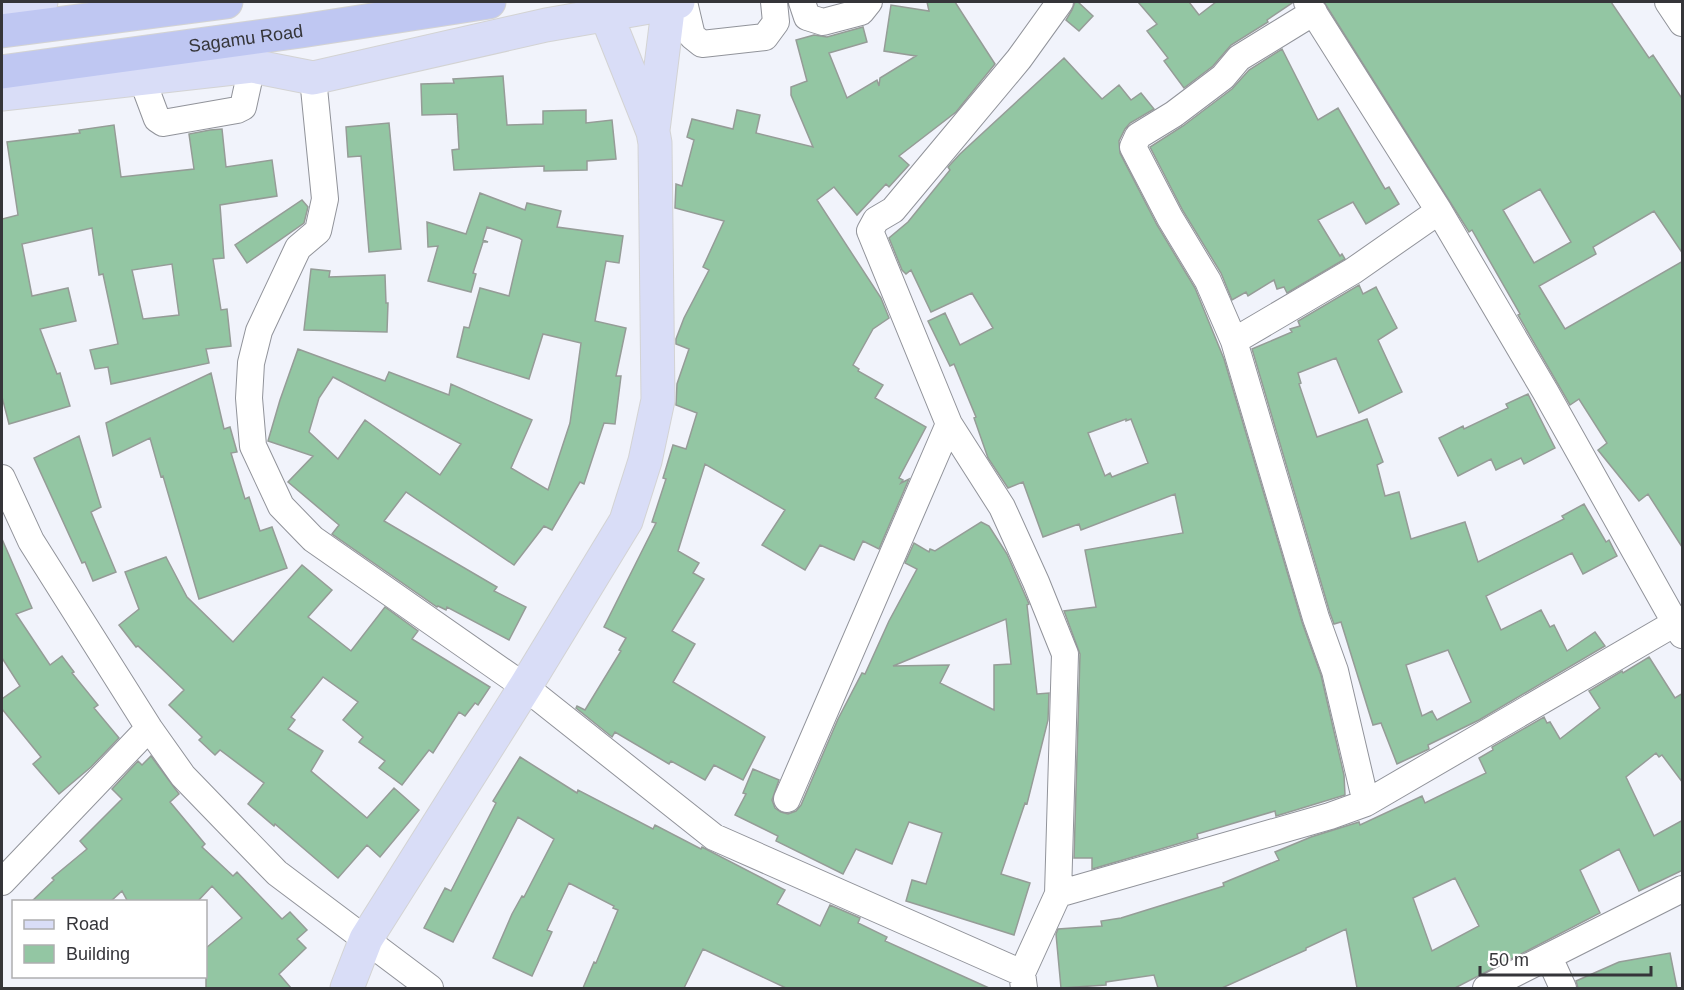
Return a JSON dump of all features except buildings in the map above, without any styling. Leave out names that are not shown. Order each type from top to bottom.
[{"type":"highway","points":[[2,31],[226,2]]},
{"type":"highway","name":"Sagamu Road","points":[[2,72],[301,31],[489,2]]},
{"type":"main road","points":[[2,9],[41,2]]},
{"type":"main road","points":[[2,94],[252,66],[313,78],[546,25],[605,8],[675,2],[653,132]]},
{"type":"main road","points":[[347,988],[366,939],[525,687],[626,521],[645,461],[658,400],[655,143],[653,132],[605,8]]},
{"type":"street","points":[[675,2],[692,36],[702,44],[765,37],[776,22],[774,2]]},
{"type":"street","points":[[802,2],[807,17],[823,22],[861,12],[869,2]]},
{"type":"street","points":[[313,78],[325,200],[318,231],[298,248],[260,331],[251,363],[249,398],[253,446],[281,506],[313,539],[525,687],[714,837],[1023,981],[1058,894],[1065,654],[1002,507],[949,424],[870,231],[876,220],[893,210],[923,174],[1019,58],[1060,2]]},
{"type":"street","points":[[1668,2],[1683,23]]},
{"type":"street","points":[[1058,894],[1366,804],[1680,626],[1439,212],[1310,7],[1239,58],[1223,77],[1174,114],[1138,136],[1133,147],[1170,218],[1209,280],[1234,341],[1316,618],[1335,671],[1366,804]]},
{"type":"street","points":[[142,79],[157,119],[163,123],[243,107],[252,66]]},
{"type":"street","points":[[1234,341],[1353,271],[1439,212]]},
{"type":"street","points":[[787,799],[949,424]]},
{"type":"street","points":[[2,478],[31,541],[149,728],[183,776],[278,873],[430,988]]},
{"type":"street","points":[[2,882],[149,728]]},
{"type":"street","points":[[1486,988],[1683,889]]},
{"type":"street","points":[[1549,957],[1563,988]]}]
